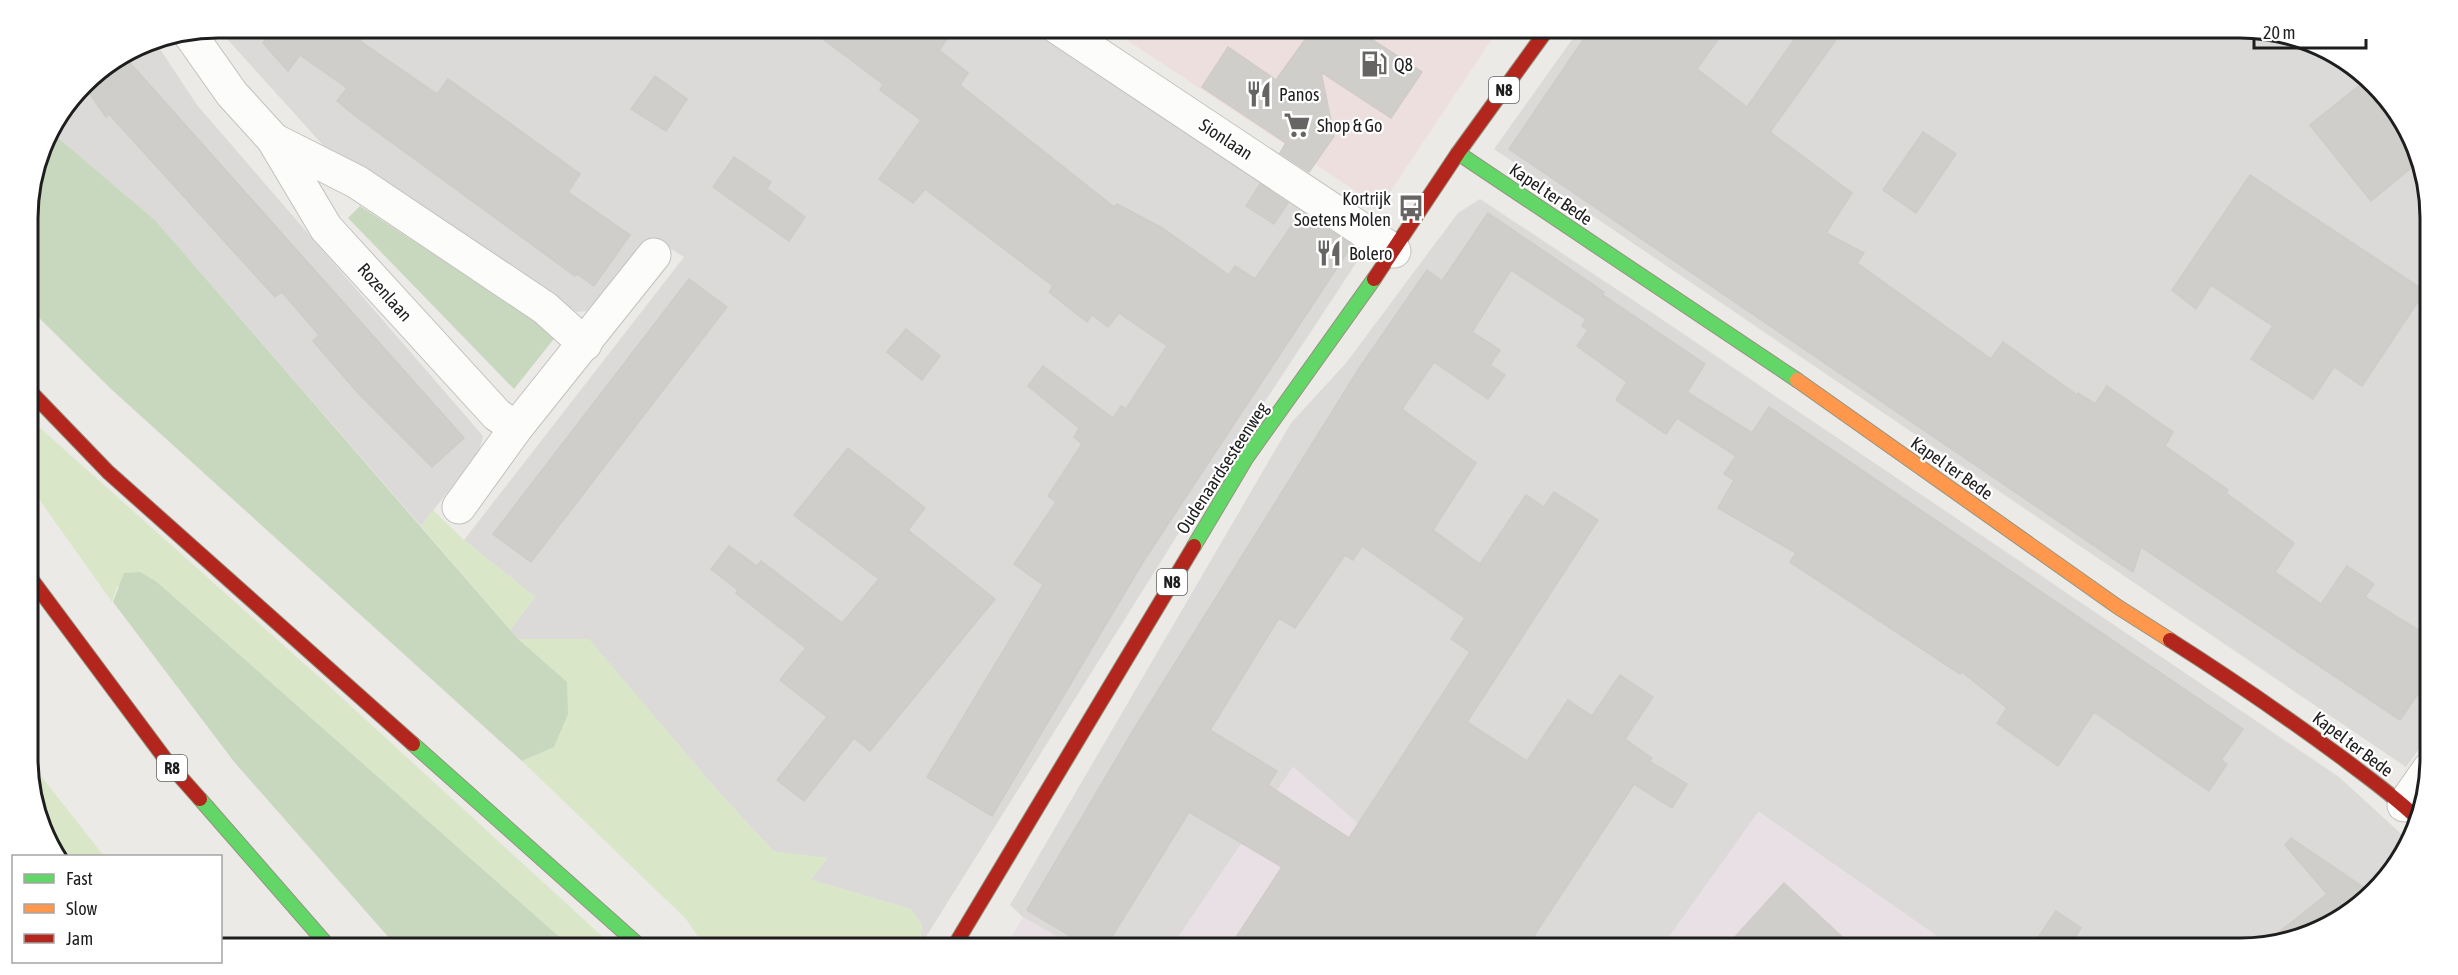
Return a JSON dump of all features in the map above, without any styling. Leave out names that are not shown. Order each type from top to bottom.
[{"type":"main road","name":"Oudenaardsesteenweg","points":[[959,938],[1247,457],[1394,251],[1458,153],[1542,38]]},
{"type":"main road","name":"Kapel ter Bede","points":[[1458,153],[1776,365],[2118,607],[2226,676],[2319,741],[2412,813]]},
{"type":"main road","points":[[38,399],[108,472],[631,938]]},
{"type":"main road","name":"R8","points":[[38,588],[169,764],[321,938]]},
{"type":"street","name":"Sionlaan","points":[[1074,38],[1394,251]]},
{"type":"street","name":"Rozenlaan","points":[[194,40],[232,94],[273,139],[326,228],[497,416],[516,428]]},
{"type":"street","name":"Rozenlaan","points":[[273,139],[357,182],[545,308],[585,344]]},
{"type":"street","points":[[459,507],[516,428],[654,255]]},
{"type":"shaded area","points":[[226,38],[1045,38],[1366,248],[1185,523],[925,938],[920,938],[922,925],[911,909],[811,880],[827,858],[774,852],[716,789],[589,640],[518,639],[510,630],[535,597],[464,540],[684,257],[655,239],[598,310],[577,312],[330,153]]},
{"type":"shaded area","points":[[1124,38],[1493,38],[1380,207]]},
{"type":"shaded area","points":[[1573,38],[2252,38],[2298,47],[2330,62],[2368,90],[2383,108],[2407,149],[2419,194],[2420,747],[2406,767],[1494,149]]},
{"type":"shaded area","points":[[159,48],[197,105],[483,436],[479,452],[421,526],[155,220],[57,137],[68,117],[99,82],[127,62]]},
{"type":"shaded area","points":[[1480,199],[2339,777],[2403,835],[2390,858],[2368,885],[2350,900],[2320,919],[2276,934],[2252,937],[1938,937],[1759,812],[1669,937],[1489,937],[1293,767],[1178,938],[1058,938],[1023,917],[1010,905],[1291,423],[1346,363],[1458,213]]},
{"type":"shaded area","points":[[1293,767],[1489,937],[1178,938]]},
{"type":"shaded area","points":[[1758,812],[1938,937],[1669,937]]},
{"type":"shaded area","points":[[1023,917],[1058,938],[1011,938]]},
{"type":"green space","points":[[57,137],[155,220],[518,639],[567,682],[568,714],[554,747],[522,761],[111,389],[38,317],[39,194],[44,171]]},
{"type":"green space","points":[[360,206],[557,335],[514,389],[348,218]]},
{"type":"green space","points":[[38,426],[329,686],[604,938],[560,938],[157,582],[117,587],[112,602],[38,498]]},
{"type":"green space","points":[[433,510],[464,540],[535,597],[510,630],[421,526]]},
{"type":"green space","points":[[140,572],[157,582],[560,938],[389,938],[235,763],[113,602],[124,573]]},
{"type":"green space","points":[[518,639],[589,639],[716,789],[773,851],[827,858],[811,880],[911,909],[922,925],[920,938],[699,938],[686,919],[522,761],[553,747]]},
{"type":"green space","points":[[38,773],[103,855],[66,855],[47,815]]},
{"type":"building","points":[[266,38],[362,38],[360,41],[437,94],[448,79],[580,174],[568,192],[630,235],[594,286],[577,274],[575,276],[354,115],[337,101],[347,88],[300,55],[288,71],[263,43]]},
{"type":"building","points":[[822,38],[948,38],[939,50],[968,73],[960,85],[1114,207],[1117,204],[1162,228],[1229,275],[1235,266],[1255,279],[1301,212],[1352,245],[1143,562],[992,816],[927,777],[1043,585],[1014,564],[1056,502],[1048,496],[1082,444],[1074,437],[1079,428],[1028,386],[1043,366],[1113,418],[1121,406],[1126,409],[1167,346],[1119,313],[1108,327],[1092,315],[1087,322],[1049,292],[1053,286],[925,189],[913,203],[879,179],[921,120],[880,90],[883,84]]},
{"type":"building","points":[[1306,38],[1370,38],[1422,72],[1391,118],[1321,72],[1334,136],[1309,172],[1280,153],[1286,143],[1202,87],[1228,47],[1276,80]]},
{"type":"building","points":[[1585,38],[1719,38],[1697,69],[1747,107],[1795,38],[1837,38],[1770,132],[1852,193],[1826,233],[1864,253],[1857,263],[1991,359],[2003,342],[2077,395],[2078,393],[2095,404],[2107,386],[2173,432],[2165,446],[2228,490],[2226,493],[2294,543],[2275,572],[2321,604],[2347,566],[2374,584],[2365,597],[2420,631],[2420,691],[2400,720],[2141,547],[2133,572],[1509,149]]},
{"type":"building","points":[[129,61],[464,438],[432,467],[358,393],[313,341],[319,335],[282,292],[275,297],[109,114],[106,117],[89,92]]},
{"type":"building","points":[[655,76],[687,99],[666,131],[631,109]]},
{"type":"building","points":[[2361,84],[2383,108],[2396,128],[2407,149],[2413,167],[2371,201],[2310,125]]},
{"type":"building","points":[[1923,132],[1956,154],[1916,213],[1883,190]]},
{"type":"building","points":[[734,157],[771,182],[767,189],[805,217],[789,241],[713,187]]},
{"type":"building","points":[[2250,175],[2420,288],[2420,299],[2362,386],[2334,367],[2313,399],[2251,359],[2273,326],[2211,285],[2196,309],[2172,290]]},
{"type":"building","points":[[1260,184],[1288,203],[1274,224],[1246,206]]},
{"type":"building","points":[[1488,213],[1705,364],[1687,392],[1752,433],[1769,407],[2243,729],[2221,760],[2227,764],[2209,791],[2094,712],[2058,766],[1997,723],[2007,708],[1962,672],[1960,674],[1790,562],[1796,553],[1718,508],[1734,480],[1724,474],[1736,456],[1677,418],[1666,434],[1616,400],[1627,382],[1577,346],[1588,330],[1582,326],[1586,319],[1511,270],[1472,332],[1500,350],[1490,365],[1505,375],[1488,399],[1434,362],[1402,409],[1476,463],[1433,530],[1480,564],[1526,495],[1544,507],[1554,492],[1598,520],[1467,722],[1527,761],[1568,700],[1592,716],[1620,675],[1653,697],[1625,739],[1652,758],[1649,761],[1687,784],[1672,808],[1634,784],[1533,937],[1236,937],[1282,867],[1189,812],[1111,938],[1073,938],[1027,910],[1134,729],[1360,367],[1427,270],[1442,281]],"holes":[[[1362,546],[1465,618],[1451,639],[1470,652],[1349,838],[1268,785],[1277,771],[1210,730],[1279,618],[1295,628],[1345,555],[1353,560]]]},
{"type":"building","points":[[689,279],[727,307],[531,562],[493,534]]},
{"type":"building","points":[[906,329],[940,356],[922,380],[887,352]]},
{"type":"building","points":[[848,448],[925,508],[908,530],[995,599],[870,751],[854,738],[804,801],[777,780],[827,717],[780,680],[806,648],[736,593],[738,590],[711,569],[729,546],[757,566],[761,561],[842,623],[879,579],[794,515]]},
{"type":"building","points":[[2291,838],[2365,888],[2320,919],[2278,933],[2327,894],[2285,845]]},
{"type":"building","points":[[1784,883],[1842,937],[1735,937]]},
{"type":"building","points":[[2056,911],[2081,928],[2075,937],[2038,937]]},
{"type":"traffic: fast","points":[[1458,153],[1797,380]]},
{"type":"traffic: fast","points":[[1194,546],[1247,457],[1374,279]]},
{"type":"traffic: fast","points":[[413,744],[631,938]]},
{"type":"traffic: fast","points":[[200,799],[321,938]]},
{"type":"traffic: slow","points":[[1797,380],[2118,607],[2170,640]]},
{"type":"traffic: jam","points":[[1374,279],[1458,153],[1541,38]]},
{"type":"traffic: jam","points":[[38,399],[108,472],[413,744]]},
{"type":"traffic: jam","points":[[959,938],[1194,546]]},
{"type":"traffic: jam","points":[[38,588],[169,764],[200,799]]},
{"type":"traffic: jam","points":[[2170,640],[2324,744],[2384,789],[2411,813]]},
{"type":"place","name":"Q8","points":[[1374,64]]},
{"type":"place","name":"Panos","points":[[1259,94]]},
{"type":"place","name":"Shop & Go","points":[[1297,125]]},
{"type":"place","name":"Kortrijk Soetens Molen","points":[[1411,208]]},
{"type":"place","name":"Bolero","points":[[1329,253]]}]
